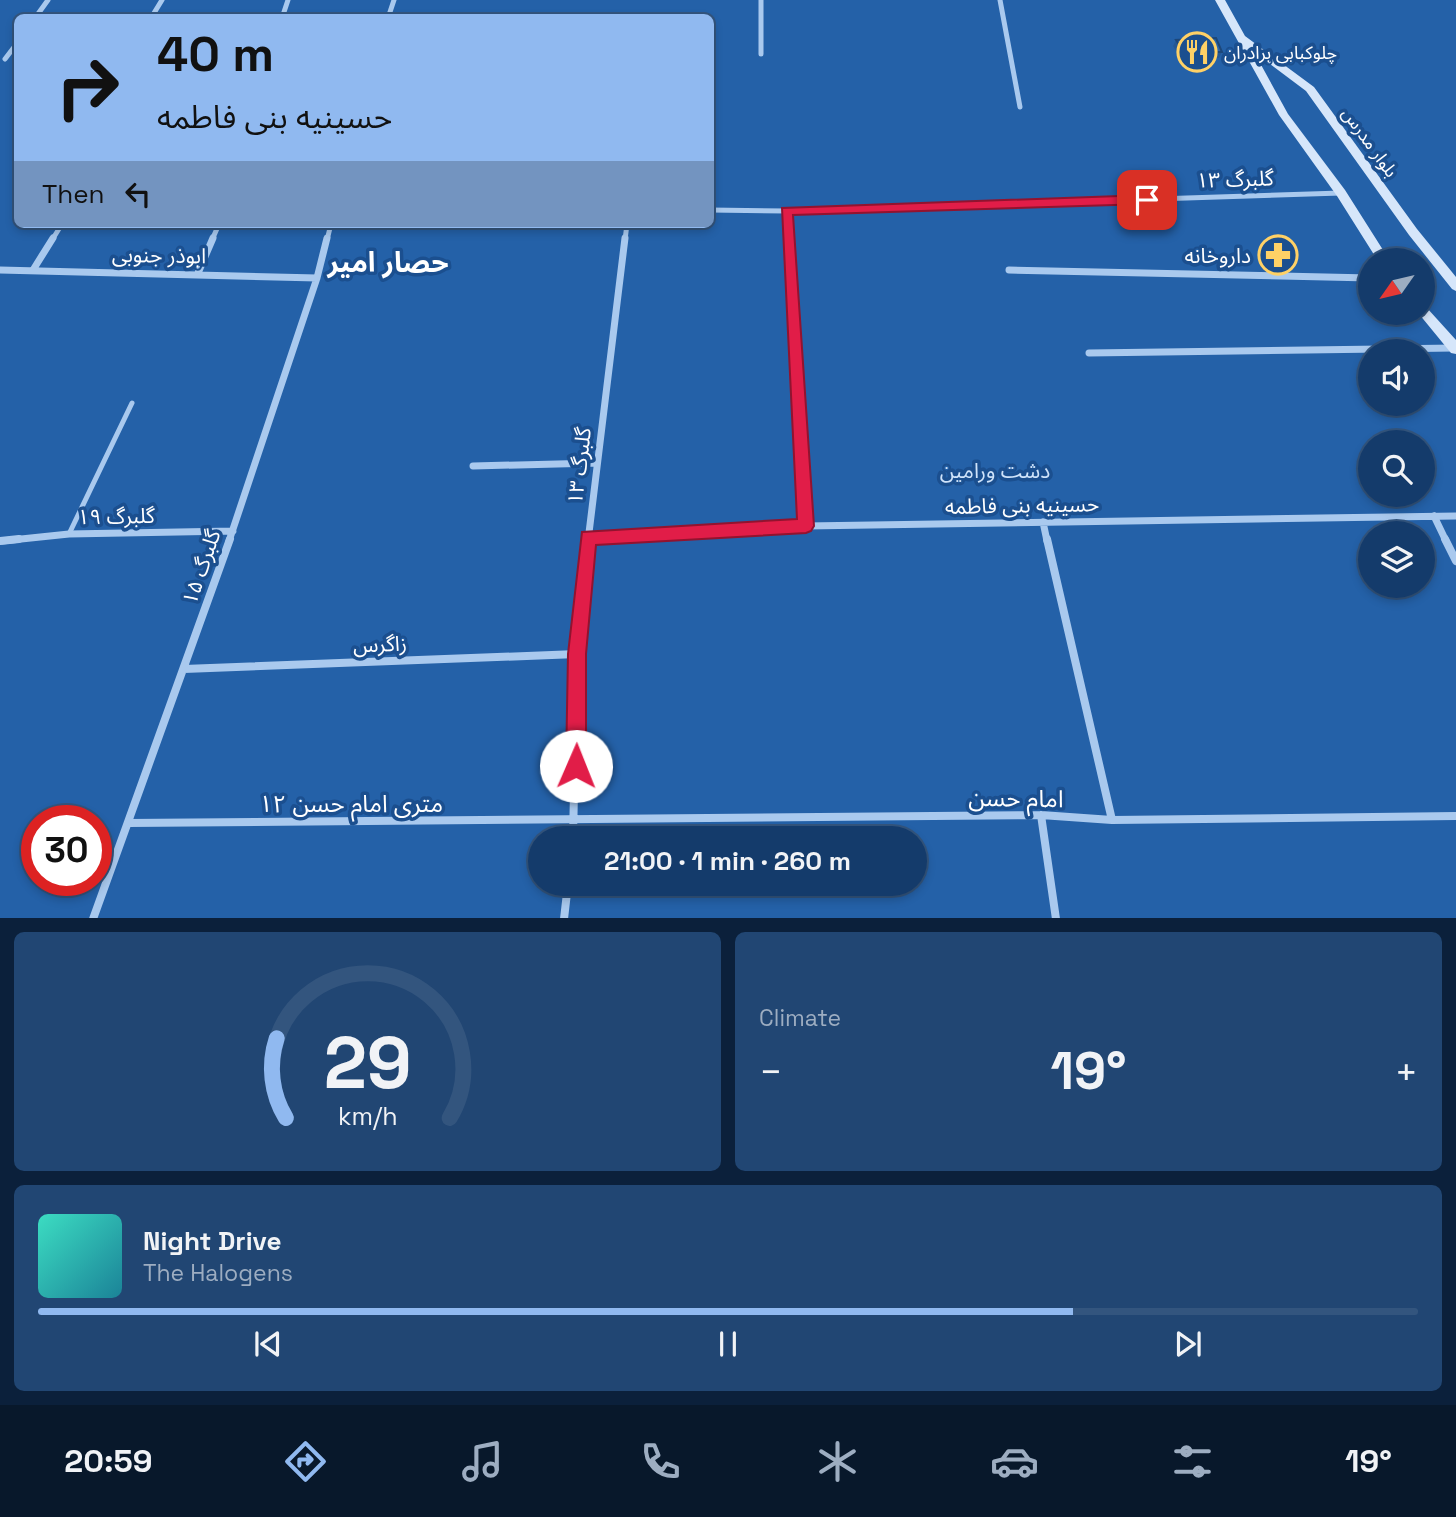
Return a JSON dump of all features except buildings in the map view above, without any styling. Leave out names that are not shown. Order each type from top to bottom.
[{"type":"main road","name":"بلوار مدرس","points":[[1220,0],[1284,115],[1341,193],[1376,248]]},
{"type":"main road","name":"بلوار مدرس","points":[[1239,36],[1310,89],[1413,232],[1456,285]]},
{"type":"main road","points":[[1435,325],[1455,349]]},
{"type":"street","points":[[761,0],[761,54]]},
{"type":"street","points":[[1000,0],[1020,107]]},
{"type":"street","points":[[5,59],[14,47]]},
{"type":"street","name":"گلبرگ ۱۳","points":[[714,210],[786,211],[1341,193]]},
{"type":"street","points":[[786,211],[806,526]]},
{"type":"street","points":[[33,270],[59,228]]},
{"type":"street","points":[[198,272],[217,228]]},
{"type":"street","name":"گلبرگ ۱۵","points":[[93,918],[233,531],[317,278],[330,228]]},
{"type":"street","name":"گلبرگ ۱۳","points":[[574,826],[577,654],[588,538],[626,228]]},
{"type":"street","name":"ابوذر جنوبی","points":[[0,270],[198,272],[317,278]]},
{"type":"street","points":[[1009,270],[1358,278]]},
{"type":"street","points":[[1089,353],[1455,349]]},
{"type":"street","points":[[473,466],[597,463]]},
{"type":"street","points":[[1434,516],[1456,561]]},
{"type":"street","name":"حسینیه بنی فاطمه","points":[[588,538],[806,526],[1456,516]]},
{"type":"street","points":[[1043,522],[1112,820]]},
{"type":"street","name":"گلبرگ ۱۹","points":[[0,541],[69,534],[233,531]]},
{"type":"street","name":"زاگرس","points":[[184,669],[577,654]]},
{"type":"street","points":[[1041,815],[1056,918]]},
{"type":"street","name":"امام حسن","points":[[575,821],[1041,815],[1112,820],[1456,816]]},
{"type":"street","name":"۱۲ متری امام حسن","points":[[128,824],[575,821]]},
{"type":"street","points":[[564,918],[567,896]]},
{"type":"lane","points":[[69,534],[132,403]]},
{"type":"green space","name":"دشت ورامین","points":[[0,0],[1456,0],[1456,918],[0,918]]},
{"type":"place","name":"چلوکبابی برادران","points":[[1197,52]]},
{"type":"place","name":"داروخانه","points":[[1278,255]]},
{"type":"district","name":"حصار امیر","points":[[388,262]]},
{"type":"route","points":[[576,766],[577,654],[588,538],[806,526],[786,211],[1147,200]]}]
